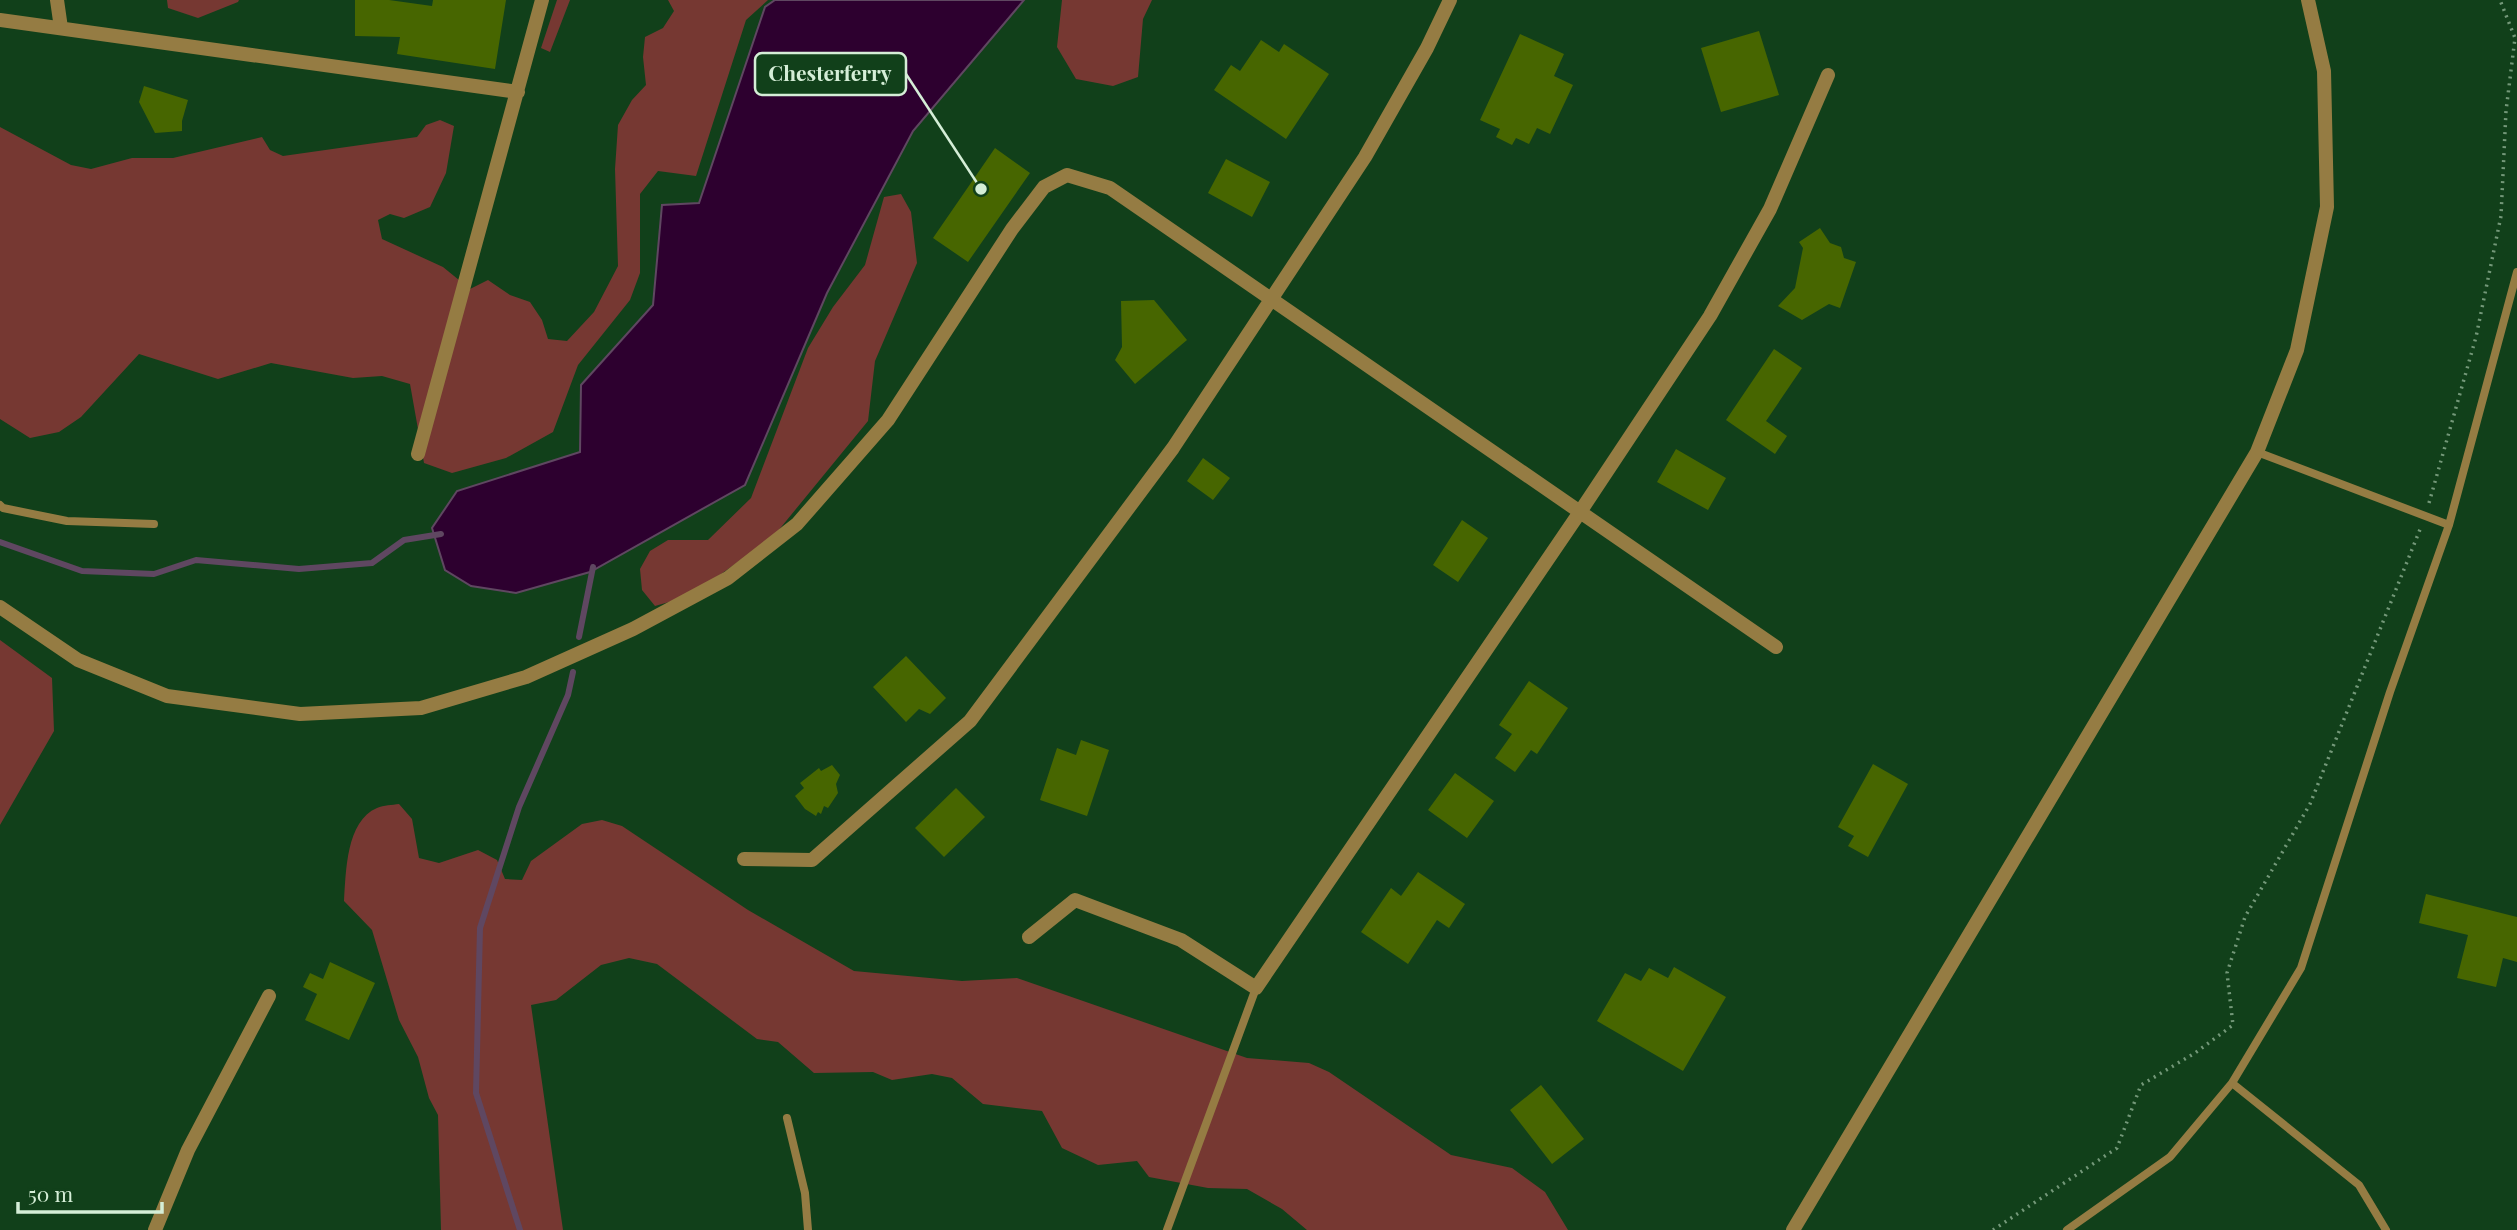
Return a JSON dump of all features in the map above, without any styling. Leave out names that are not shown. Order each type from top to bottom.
[{"type":"street","points":[[57,0],[61,28]]},
{"type":"street","points":[[418,454],[542,0]]},
{"type":"street","points":[[744,859],[812,860],[970,721],[1173,448],[1364,157],[1427,48],[1450,0]]},
{"type":"street","points":[[1793,1230],[2257,452],[2297,350],[2327,207],[2325,71],[2308,0]]},
{"type":"street","points":[[0,20],[518,92]]},
{"type":"street","points":[[1028,937],[1075,900],[1181,940],[1256,988],[1580,512],[1717,304],[1770,209],[1828,75]]},
{"type":"street","points":[[0,607],[78,660],[167,696],[300,714],[421,708],[526,677],[633,629],[728,578],[797,524],[888,420],[1012,229],[1044,187],[1067,175],[1110,188],[1776,647]]},
{"type":"street","points":[[155,1230],[188,1150],[269,996]]},
{"type":"lane","points":[[2067,1230],[2170,1157],[2232,1083],[2301,968],[2390,692],[2449,525],[2517,272]]},
{"type":"lane","points":[[2257,452],[2449,525]]},
{"type":"lane","points":[[0,505],[3,508],[67,521],[154,524]]},
{"type":"lane","points":[[1167,1230],[1256,988]]},
{"type":"lane","points":[[2232,1083],[2359,1185],[2386,1230]]},
{"type":"lane","points":[[787,1118],[805,1193],[808,1230]]},
{"type":"path","points":[[1993,1230],[2117,1148],[2141,1085],[2194,1053],[2233,1025],[2227,973],[2245,917],[2310,804],[2426,516],[2476,337],[2501,216],[2506,111],[2515,38],[2500,0]]},
{"type":"shaded area","points":[[167,0],[239,0],[198,18],[168,8]]},
{"type":"shaded area","points":[[557,0],[570,0],[550,52],[541,48]]},
{"type":"shaded area","points":[[668,0],[768,0],[746,20],[696,176],[658,171],[640,194],[640,273],[630,300],[578,365],[553,432],[506,458],[452,473],[424,463],[410,384],[382,376],[353,378],[271,363],[218,379],[139,354],[81,417],[59,432],[30,438],[0,419],[0,127],[71,165],[91,169],[132,158],[173,158],[262,137],[270,150],[283,156],[417,137],[426,125],[440,120],[454,126],[446,173],[430,207],[404,218],[390,214],[378,220],[382,239],[443,267],[470,289],[488,280],[510,295],[530,302],[542,320],[548,339],[567,341],[594,312],[618,266],[615,169],[618,125],[632,100],[646,85],[643,57],[645,37],[663,28],[674,11]]},
{"type":"shaded area","points":[[775,0],[1024,0],[913,131],[827,293],[745,485],[590,572],[516,593],[471,586],[445,570],[432,528],[457,491],[580,452],[581,385],[653,305],[662,205],[699,203],[765,7]]},
{"type":"shaded area","points":[[1062,0],[1152,0],[1143,19],[1138,77],[1113,86],[1076,79],[1057,47]]},
{"type":"shaded area","points":[[901,194],[911,212],[917,263],[875,361],[868,421],[773,537],[690,596],[655,606],[642,590],[640,569],[650,551],[668,540],[708,540],[751,498],[808,348],[833,307],[865,265],[884,197]]},
{"type":"shaded area","points":[[0,640],[52,678],[54,731],[0,825]]},
{"type":"shaded area","points":[[399,804],[412,819],[419,858],[439,863],[478,850],[497,860],[505,879],[522,880],[531,861],[582,824],[602,820],[622,826],[748,910],[854,971],[962,981],[1017,978],[1247,1058],[1309,1063],[1329,1072],[1451,1155],[1512,1168],[1545,1192],[1568,1230],[1307,1230],[1282,1209],[1247,1189],[1208,1188],[1149,1177],[1137,1161],[1098,1165],[1062,1148],[1042,1111],[983,1104],[952,1078],[932,1074],[892,1080],[873,1072],[814,1073],[778,1042],[757,1039],[657,964],[629,958],[601,965],[556,1000],[531,1005],[563,1230],[441,1230],[438,1115],[429,1098],[418,1057],[399,1020],[372,930],[344,901],[350,848],[359,824],[377,808]]},
{"type":"building","points":[[355,0],[389,0],[432,6],[433,0],[506,0],[495,69],[397,54],[400,37],[355,36]]},
{"type":"building","points":[[1759,31],[1779,95],[1721,112],[1701,48]]},
{"type":"building","points":[[1520,34],[1564,54],[1554,76],[1573,85],[1550,134],[1537,128],[1529,144],[1516,138],[1512,145],[1496,137],[1500,129],[1480,120]]},
{"type":"building","points":[[1261,40],[1279,52],[1284,44],[1329,74],[1286,139],[1214,90],[1231,65],[1240,71]]},
{"type":"building","points":[[144,86],[188,100],[182,131],[155,133],[139,102]]},
{"type":"building","points":[[995,148],[1030,173],[968,262],[933,238]]},
{"type":"building","points":[[1226,159],[1270,182],[1252,217],[1208,193]]},
{"type":"building","points":[[1820,228],[1830,243],[1841,247],[1844,258],[1856,262],[1840,308],[1829,304],[1802,320],[1778,306],[1795,288],[1803,248],[1799,242]]},
{"type":"building","points":[[1154,300],[1187,340],[1135,384],[1115,360],[1122,347],[1121,301]]},
{"type":"building","points":[[1774,349],[1802,368],[1766,421],[1787,436],[1775,454],[1726,420]]},
{"type":"building","points":[[1676,449],[1726,478],[1708,510],[1657,482]]},
{"type":"building","points":[[1203,458],[1230,478],[1213,500],[1187,481]]},
{"type":"building","points":[[1462,520],[1488,538],[1458,582],[1433,565]]},
{"type":"building","points":[[906,656],[946,698],[930,714],[919,709],[906,722],[873,687]]},
{"type":"building","points":[[1529,681],[1568,708],[1537,754],[1531,750],[1515,772],[1495,758],[1512,734],[1499,725]]},
{"type":"building","points":[[1081,740],[1109,750],[1087,816],[1040,800],[1057,748],[1076,755]]},
{"type":"building","points":[[1873,764],[1908,784],[1868,857],[1848,846],[1854,836],[1838,827]]},
{"type":"building","points":[[832,765],[840,775],[836,784],[838,793],[828,808],[824,806],[821,814],[818,812],[816,816],[805,809],[795,796],[804,788],[800,783],[819,768],[821,771]]},
{"type":"building","points":[[1455,773],[1494,801],[1467,838],[1428,810]]},
{"type":"building","points":[[956,788],[985,817],[944,857],[915,828]]},
{"type":"building","points":[[1418,872],[1465,904],[1449,928],[1437,920],[1408,964],[1361,932],[1391,888],[1401,896]]},
{"type":"building","points":[[2426,894],[2517,917],[2517,962],[2503,958],[2496,987],[2457,978],[2468,935],[2419,923]]},
{"type":"building","points":[[330,962],[375,983],[349,1040],[305,1020],[317,994],[303,987],[310,973],[323,979]]},
{"type":"building","points":[[1674,967],[1726,997],[1683,1071],[1597,1021],[1625,973],[1641,981],[1649,968],[1668,978]]},
{"type":"building","points":[[1541,1085],[1584,1139],[1552,1164],[1510,1110]]},
{"type":"waterway","points":[[0,542],[82,571],[154,574],[196,560],[299,569],[372,563],[404,540],[441,534]]},
{"type":"waterway","points":[[579,637],[593,567]]},
{"type":"waterway","points":[[520,1230],[476,1093],[480,928],[519,807],[568,695],[573,672]]},
{"type":"place","name":"Chesterferry","points":[[981,189]]}]
